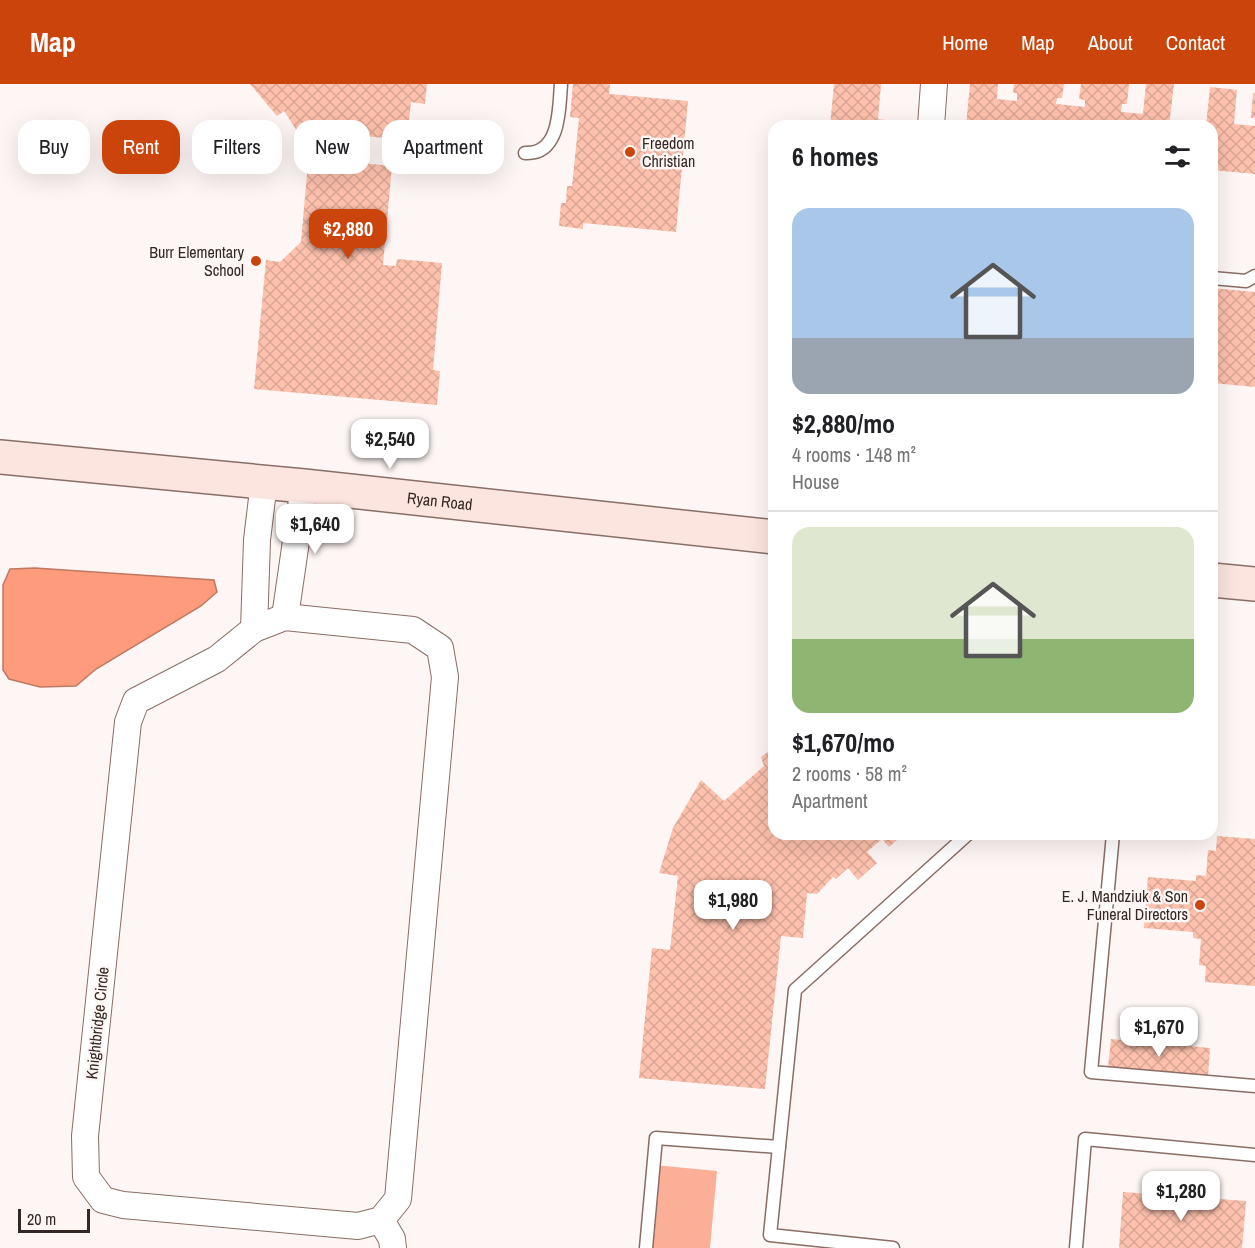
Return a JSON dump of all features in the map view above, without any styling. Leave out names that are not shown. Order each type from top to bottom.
[{"type":"main road","name":"Ryan Road","points":[[0,457],[303,486],[768,536]]},
{"type":"main road","points":[[1218,581],[1255,584]]},
{"type":"street","points":[[931,120],[934,84]]},
{"type":"street","points":[[254,629],[257,540],[264,482]]},
{"type":"street","points":[[285,617],[303,486]]},
{"type":"street","name":"Knightbridge Circle","points":[[285,617],[413,630],[440,648],[445,676],[398,1198],[381,1220],[358,1226],[123,1205],[103,1200],[86,1177],[85,1136],[128,723],[136,701],[217,659],[254,629],[285,617]]},
{"type":"street","points":[[381,1220],[392,1239],[393,1248]]},
{"type":"lane","points":[[525,153],[540,149],[555,134],[561,84]]},
{"type":"lane","points":[[1218,279],[1246,281],[1255,276]]},
{"type":"lane","points":[[893,1248],[770,1235],[795,990],[962,840]]},
{"type":"lane","points":[[1112,840],[1091,1072],[1255,1086]]},
{"type":"lane","points":[[646,1248],[656,1138],[779,1147]]},
{"type":"lane","points":[[1076,1248],[1085,1139],[1255,1155]]},
{"type":"shaded area","points":[[35,568],[214,580],[217,592],[201,606],[96,669],[76,686],[40,687],[9,679],[3,670],[3,585],[10,569]]},
{"type":"shaded area","points":[[654,1165],[717,1171],[710,1248],[646,1248]]},
{"type":"building","points":[[250,84],[427,84],[425,104],[411,102],[409,120],[382,120],[382,138],[370,137],[370,120],[294,120],[294,126],[284,111],[277,116]]},
{"type":"building","name":"Freedom Christian","points":[[573,84],[610,84],[609,94],[688,101],[676,232],[583,223],[583,229],[559,226],[561,203],[566,203],[567,186],[572,186],[579,118],[570,117]]},
{"type":"building","points":[[834,84],[881,84],[878,119],[886,120],[831,120]]},
{"type":"building","points":[[970,84],[998,84],[997,99],[1017,101],[1017,93],[1013,93],[1014,84],[1064,84],[1062,98],[1057,98],[1056,104],[1085,107],[1085,100],[1079,99],[1081,84],[1129,84],[1127,104],[1122,104],[1121,112],[1143,114],[1146,84],[1174,84],[1170,120],[967,120]]},
{"type":"building","points":[[1210,87],[1237,90],[1234,124],[1255,126],[1255,174],[1218,171],[1218,120],[1207,120]]},
{"type":"building","points":[[1253,93],[1255,93],[1255,118],[1251,118]]},
{"type":"building","points":[[370,164],[382,165],[382,174],[391,174],[383,265],[396,266],[397,259],[442,263],[433,370],[440,371],[437,405],[254,389],[266,260],[280,262],[301,242],[307,174],[370,174]]},
{"type":"building","points":[[1218,289],[1255,292],[1255,387],[1218,384]]},
{"type":"building","points":[[768,752],[768,840],[881,840],[867,852],[877,863],[858,880],[848,868],[836,879],[833,877],[817,894],[807,893],[803,938],[781,936],[765,1089],[639,1078],[652,948],[670,950],[678,876],[659,873],[673,828],[701,780],[724,801],[764,766],[761,757]]},
{"type":"building","name":"E. J. Mandziuk & Son Funeral Directors","points":[[1218,836],[1255,839],[1255,986],[1205,982],[1206,966],[1199,965],[1201,939],[1193,938],[1193,932],[1144,928],[1148,877],[1196,881],[1196,875],[1206,876],[1208,850],[1216,851]]},
{"type":"building","points":[[883,840],[897,840],[889,847]]},
{"type":"building","points":[[1111,1039],[1210,1048],[1208,1076],[1108,1067]]},
{"type":"building","points":[[1123,1192],[1246,1201],[1242,1248],[1119,1248]]},
{"type":"place","name":"Freedom Christian","points":[[630,152]]},
{"type":"place","name":"Burr Elementary School","points":[[256,261]]},
{"type":"place","name":"E. J. Mandziuk & Son Funeral Directors","points":[[1200,905]]}]
